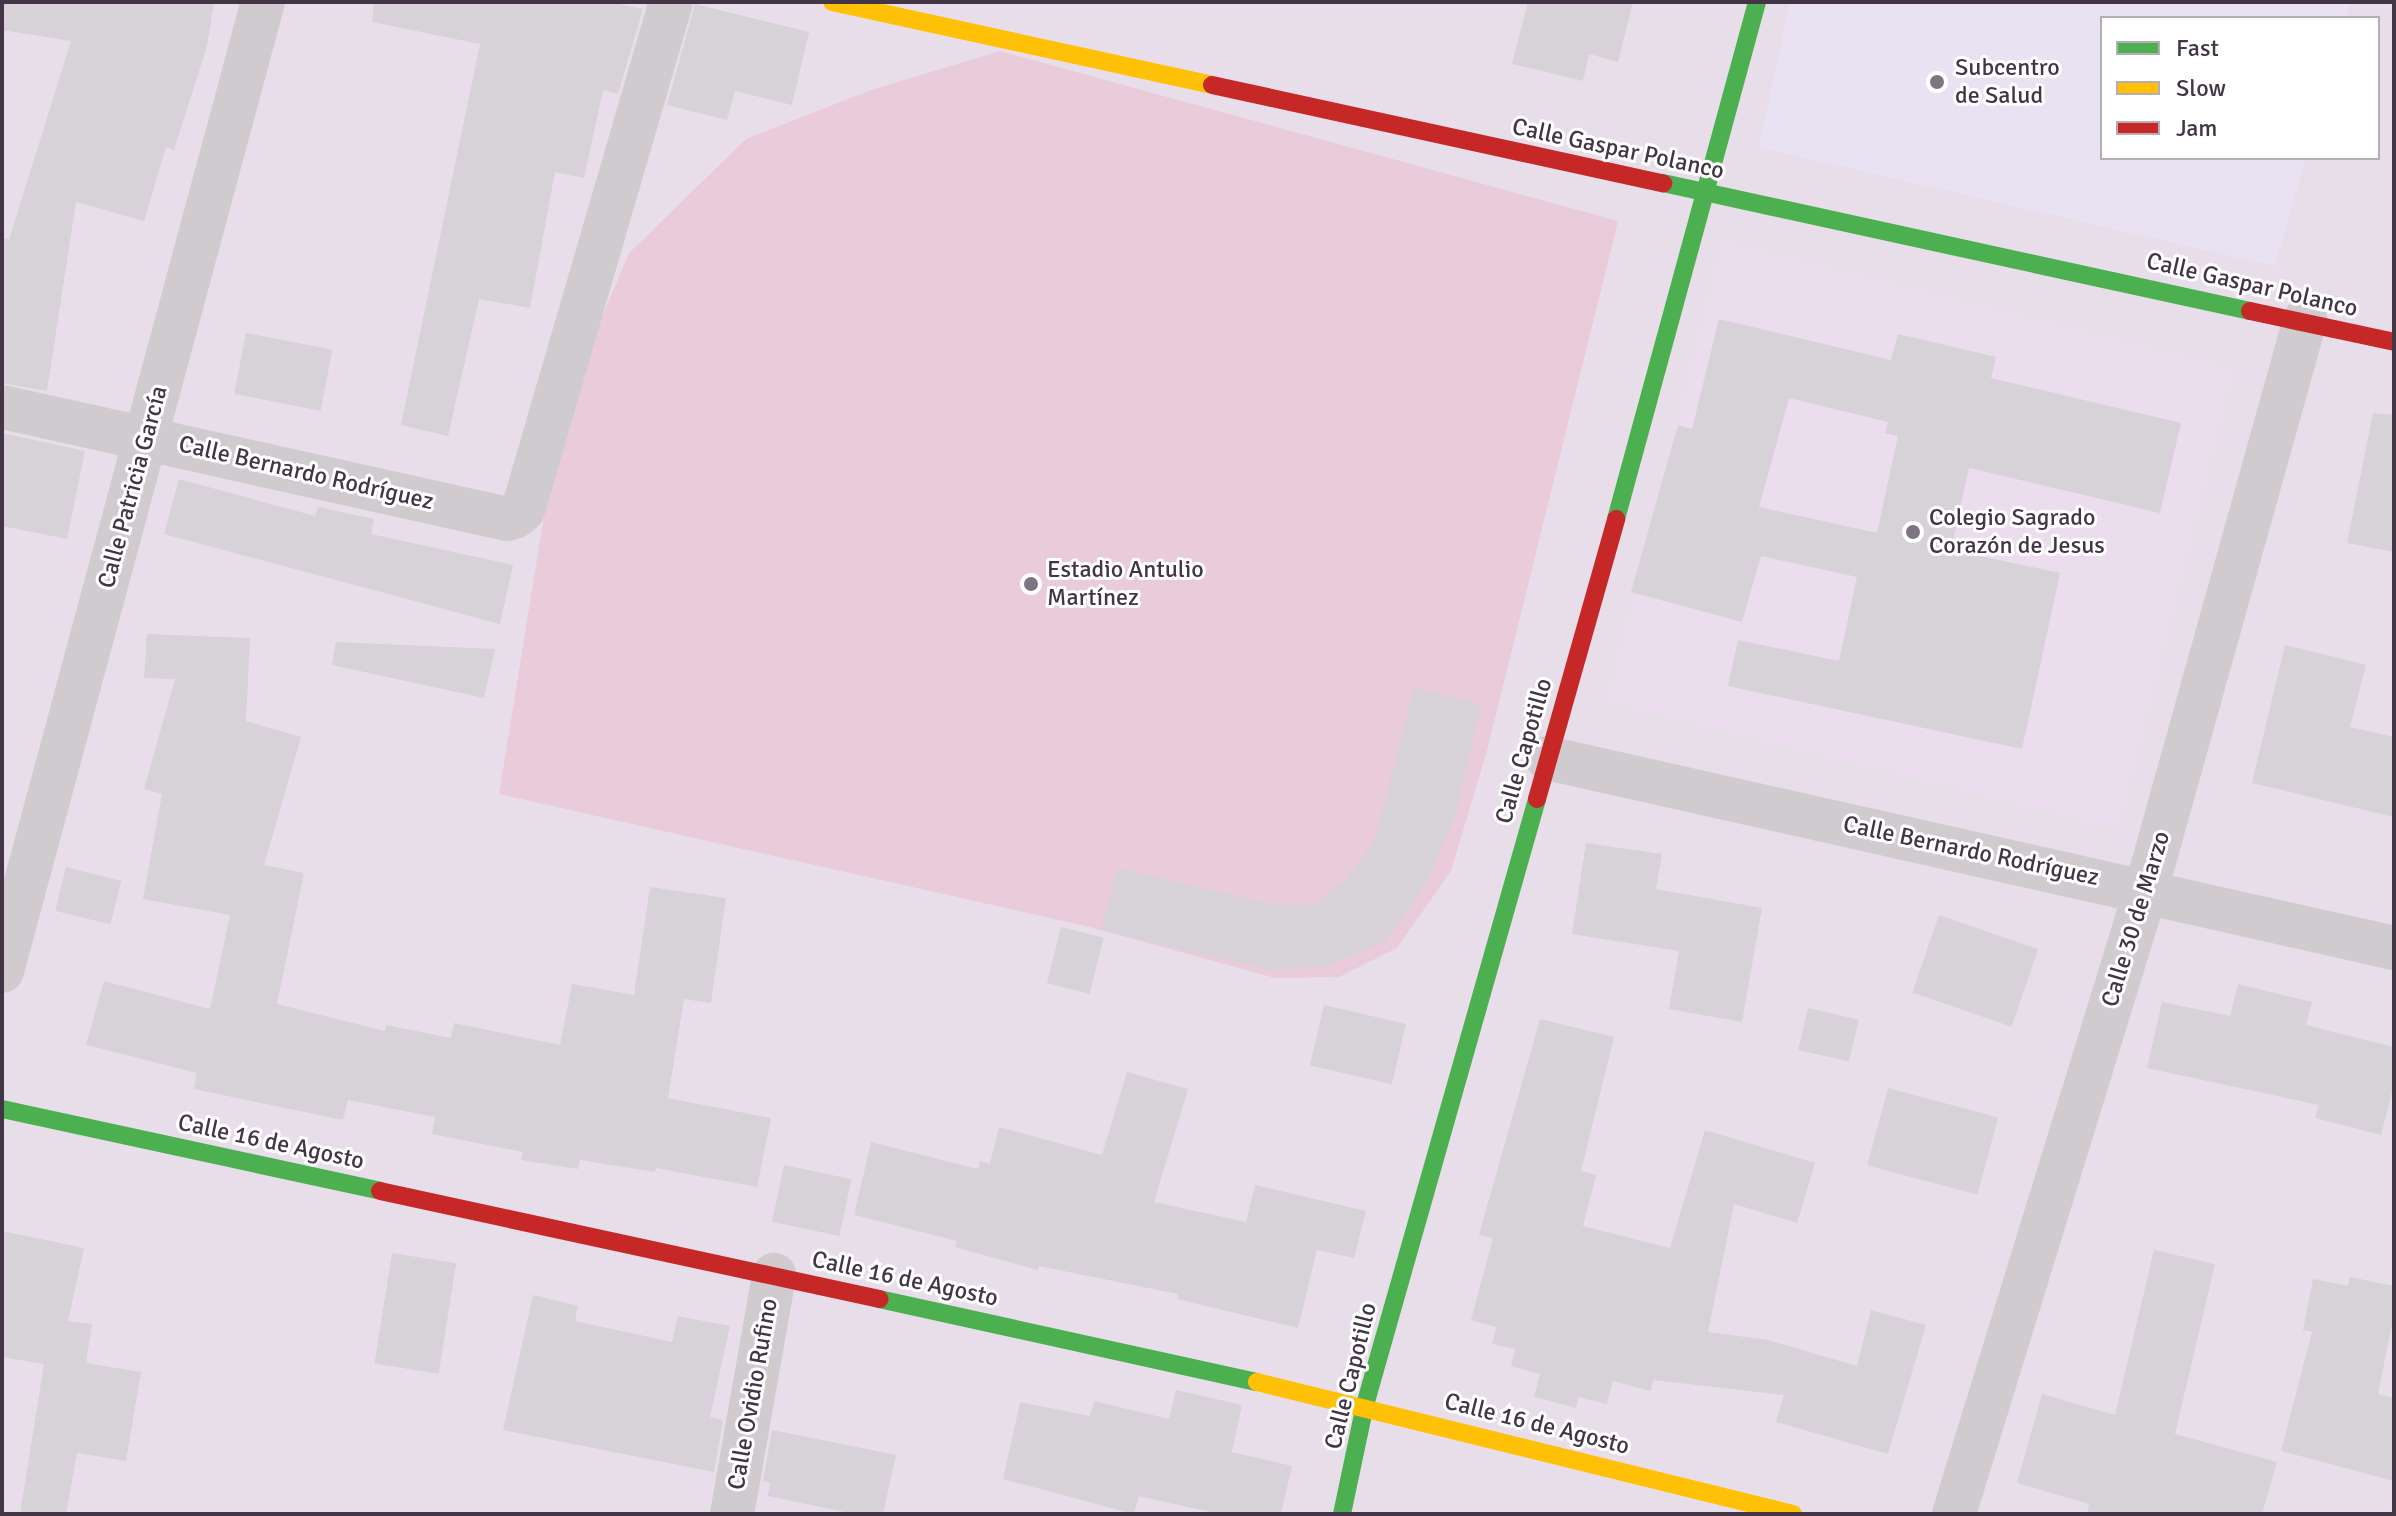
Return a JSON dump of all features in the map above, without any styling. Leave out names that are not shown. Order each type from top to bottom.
[{"type":"street","name":"Calle Patricia García","points":[[2,971],[263,2]]},
{"type":"street","name":"Calle Bernardo Rodríguez","points":[[2,407],[147,436],[507,519],[516,516],[523,510],[671,2]]},
{"type":"street","name":"Calle Gaspar Polanco","points":[[832,2],[2305,320],[2394,342]]},
{"type":"street","name":"Calle Capotillo","points":[[1342,1514],[1365,1405],[1708,193],[1757,2]]},
{"type":"street","name":"Calle 30 de Marzo","points":[[1954,1514],[2146,890],[2305,320]]},
{"type":"street","name":"Calle Bernardo Rodríguez","points":[[1547,758],[2394,948]]},
{"type":"street","name":"Calle 16 de Agosto","points":[[2,1109],[1365,1405],[1793,1514]]},
{"type":"street","name":"Calle Ovidio Rufino","points":[[732,1514],[774,1275]]},
{"type":"shaded area","points":[[2,2],[2394,2],[2394,1514],[2,1514]]},
{"type":"shaded area","name":"Subcentro de Salud","points":[[1790,2],[2351,2],[2347,16],[2100,16],[2100,160],[2305,160],[2275,266],[1759,147]]},
{"type":"shaded area","name":"Estadio Antulio Martínez","points":[[1000,51],[1618,221],[1487,751],[1451,871],[1397,948],[1339,977],[1275,978],[1090,927],[499,794],[560,417],[629,253],[746,139],[871,90]]},
{"type":"shaded area","name":"Colegio Sagrado Corazón de Jesus","points":[[1723,243],[2231,370],[2117,827],[1609,700]]},
{"type":"building","points":[[2,2],[214,2],[207,46],[174,150],[166,147],[144,221],[76,202],[47,391],[2,383],[2,238],[9,240],[71,41],[2,30]]},
{"type":"building","points":[[374,2],[610,2],[643,9],[618,94],[603,90],[584,178],[555,172],[530,308],[479,299],[448,436],[401,425],[480,44],[372,22]]},
{"type":"building","points":[[1528,2],[1633,2],[1618,62],[1589,54],[1583,81],[1512,64]]},
{"type":"building","points":[[695,4],[809,32],[792,105],[735,91],[727,120],[667,105]]},
{"type":"building","points":[[1719,319],[1891,360],[1898,334],[1996,357],[1991,378],[2181,423],[2160,513],[1969,468],[1951,550],[2060,573],[2022,749],[1728,686],[1738,640],[1839,661],[1857,577],[1761,556],[1742,622],[1631,592],[1678,425],[1692,429]],"holes":[[[1789,398],[1888,422],[1885,433],[1898,436],[1877,533],[1759,507]]]},
{"type":"building","points":[[246,333],[332,350],[321,411],[234,394]]},
{"type":"building","points":[[2373,413],[2394,415],[2394,552],[2347,543]]},
{"type":"building","points":[[2,433],[85,451],[67,539],[2,526]]},
{"type":"building","points":[[179,479],[315,516],[318,507],[374,519],[371,534],[513,565],[500,624],[164,534]]},
{"type":"building","points":[[147,634],[250,638],[246,721],[301,737],[264,865],[304,873],[277,1004],[385,1031],[386,1025],[451,1038],[454,1023],[560,1045],[572,984],[634,995],[650,887],[726,898],[711,1003],[684,999],[668,1098],[771,1118],[757,1187],[656,1168],[655,1172],[580,1160],[578,1169],[521,1160],[523,1152],[432,1134],[435,1117],[348,1100],[343,1120],[194,1089],[197,1073],[86,1045],[104,981],[210,1009],[230,915],[143,899],[162,794],[144,789],[175,679],[144,678]]},
{"type":"building","points":[[336,642],[495,649],[484,698],[332,665]]},
{"type":"building","points":[[2285,645],[2366,665],[2350,727],[2394,737],[2394,817],[2252,783]]},
{"type":"building","points":[[1414,688],[1481,704],[1455,816],[1428,880],[1386,941],[1325,966],[1270,970],[1101,930],[1117,868],[1270,904],[1313,904],[1346,880],[1375,839]]},
{"type":"building","points":[[1586,843],[1662,854],[1656,889],[1762,908],[1742,1022],[1669,1009],[1679,951],[1572,934]]},
{"type":"building","points":[[66,867],[121,881],[110,924],[55,911]]},
{"type":"building","points":[[1939,915],[2038,949],[2012,1027],[1912,993]]},
{"type":"building","points":[[1061,927],[1104,938],[1090,994],[1047,983]]},
{"type":"building","points":[[2238,984],[2312,1002],[2306,1025],[2394,1047],[2394,1084],[2381,1135],[2315,1118],[2319,1105],[2147,1068],[2162,1002],[2230,1016]]},
{"type":"building","points":[[1324,1005],[1406,1024],[1392,1084],[1310,1065]]},
{"type":"building","points":[[1808,1008],[1859,1020],[1849,1062],[1798,1050]]},
{"type":"building","points":[[1540,1019],[1614,1037],[1581,1171],[1596,1175],[1583,1226],[1670,1248],[1705,1130],[1815,1163],[1797,1223],[1734,1204],[1708,1332],[1768,1340],[1857,1366],[1871,1310],[1926,1325],[1888,1454],[1776,1422],[1784,1395],[1653,1380],[1651,1391],[1613,1381],[1607,1404],[1578,1397],[1576,1408],[1534,1397],[1540,1374],[1511,1366],[1515,1349],[1492,1344],[1496,1327],[1471,1320],[1493,1238],[1479,1235]]},
{"type":"building","points":[[1127,1072],[1188,1089],[1154,1202],[1246,1222],[1255,1185],[1366,1211],[1354,1258],[1317,1250],[1298,1328],[1177,1299],[1178,1294],[1039,1266],[1038,1270],[955,1247],[957,1241],[854,1215],[871,1142],[978,1169],[980,1161],[990,1164],[999,1127],[1102,1155]]},
{"type":"building","points":[[1888,1088],[1998,1118],[1977,1195],[1867,1165]]},
{"type":"building","points":[[784,1165],[851,1179],[839,1236],[772,1222]]},
{"type":"building","points":[[2,1231],[84,1248],[68,1321],[92,1324],[86,1363],[141,1372],[126,1461],[77,1453],[66,1514],[20,1514],[44,1364],[2,1357]]},
{"type":"building","points":[[2154,1250],[2215,1264],[2175,1434],[2277,1462],[2262,1514],[2087,1514],[2089,1504],[2017,1483],[2042,1394],[2115,1415]]},
{"type":"building","points":[[392,1253],[456,1263],[439,1374],[374,1364]]},
{"type":"building","points":[[2350,1277],[2394,1286],[2394,1314],[2378,1394],[2394,1398],[2394,1481],[2281,1451],[2312,1332],[2303,1330],[2313,1279],[2348,1286]]},
{"type":"building","points":[[533,1295],[578,1306],[575,1321],[672,1342],[678,1316],[730,1326],[710,1417],[723,1420],[714,1472],[503,1430]]},
{"type":"building","points":[[1176,1390],[1242,1405],[1232,1452],[1292,1466],[1281,1514],[1219,1514],[1139,1496],[1134,1514],[1003,1479],[1020,1402],[1090,1416],[1094,1401],[1169,1419]]},
{"type":"building","points":[[772,1430],[896,1455],[883,1514],[854,1514],[768,1496],[770,1483],[763,1481]]},
{"type":"traffic: fast","points":[[1616,519],[1757,2]]},
{"type":"traffic: fast","points":[[1663,183],[2250,311]]},
{"type":"traffic: fast","points":[[1342,1514],[1365,1405],[1537,799]]},
{"type":"traffic: fast","points":[[2,1109],[380,1191]]},
{"type":"traffic: fast","points":[[879,1299],[1257,1382]]},
{"type":"traffic: slow","points":[[832,2],[1212,85]]},
{"type":"traffic: slow","points":[[1257,1382],[1793,1514]]},
{"type":"traffic: jam","points":[[1212,85],[1663,183]]},
{"type":"traffic: jam","points":[[2250,311],[2394,342]]},
{"type":"traffic: jam","points":[[1537,799],[1616,519]]},
{"type":"traffic: jam","points":[[380,1191],[879,1299]]},
{"type":"place","name":"Subcentro de Salud","points":[[1937,82]]},
{"type":"place","name":"Colegio Sagrado Corazón de Jesus","points":[[1913,532]]},
{"type":"place","name":"Estadio Antulio Martínez","points":[[1031,584]]}]
